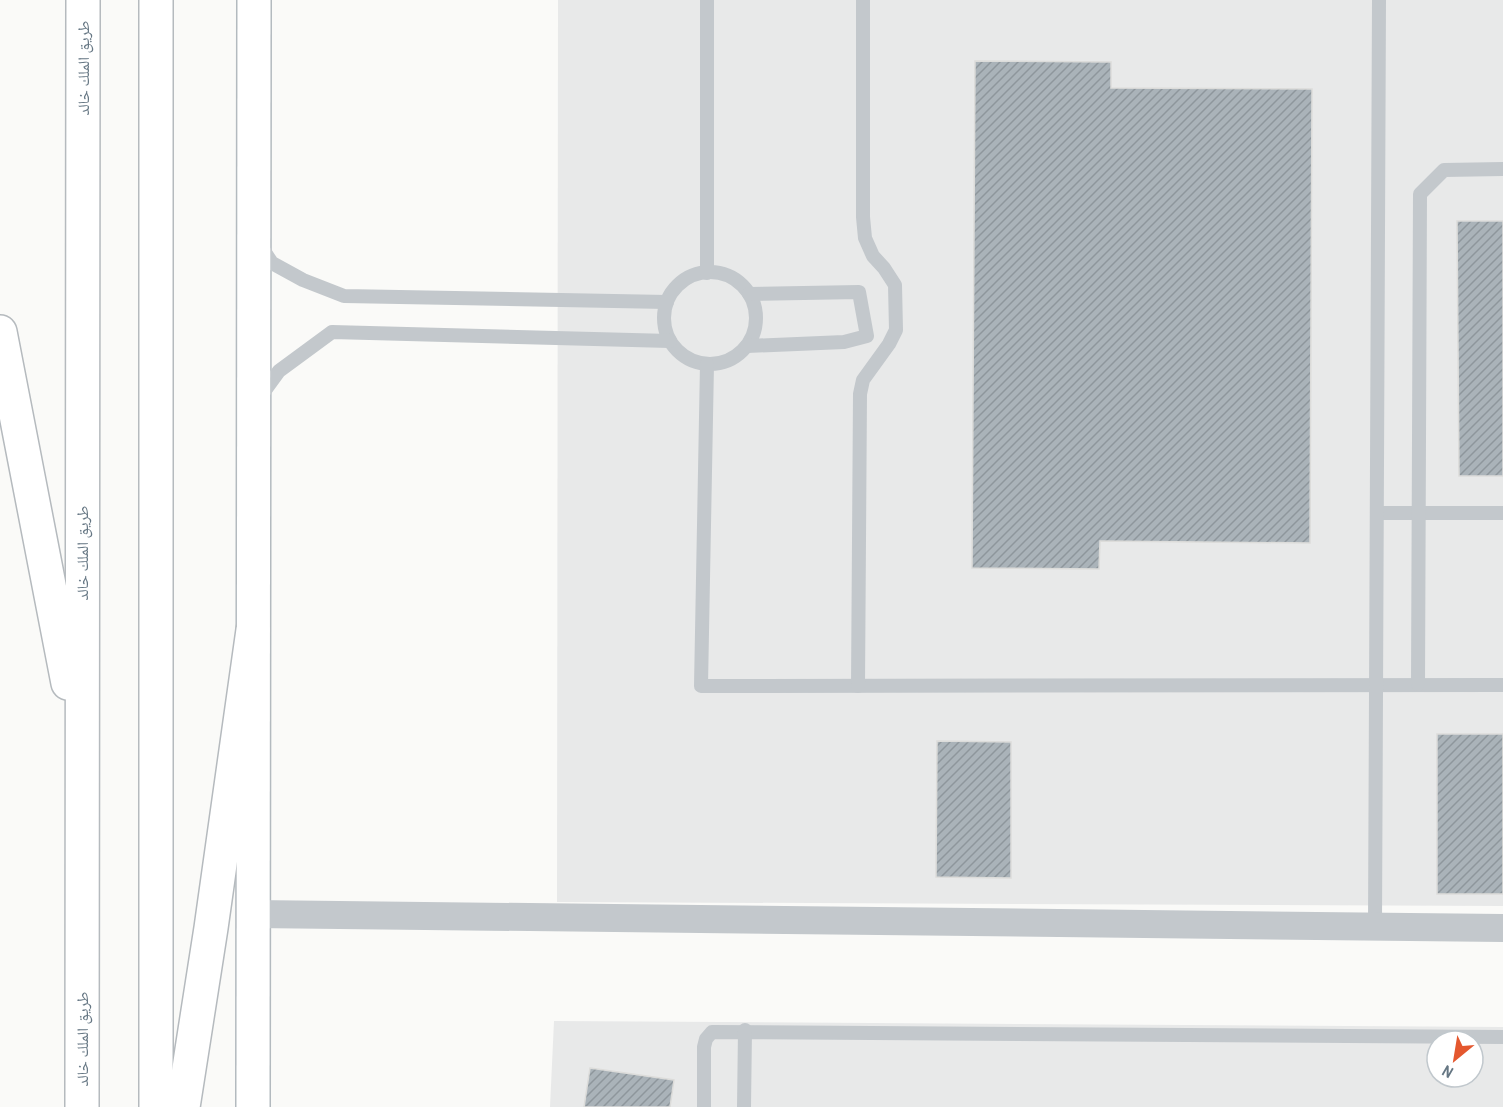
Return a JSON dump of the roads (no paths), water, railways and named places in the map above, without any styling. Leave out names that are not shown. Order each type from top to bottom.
[{"type":"main road","name":"طريق الملك خالد","points":[[82,1107],[83,0]]},
{"type":"main road","points":[[156,0],[156,1107]]},
{"type":"main road","points":[[253,1107],[254,0]]},
{"type":"main road","points":[[0,332],[82,755]]},
{"type":"main road","points":[[183,1107],[253,630]]},
{"type":"street","points":[[253,914],[1503,928]]},
{"type":"lane","points":[[707,0],[707,273]]},
{"type":"lane","points":[[858,686],[860,394],[863,380],[889,344],[896,330],[895,285],[873,256],[865,238],[862,217],[862,0]]},
{"type":"lane","points":[[1375,927],[1379,0]]},
{"type":"lane","points":[[1418,684],[1420,194],[1444,170],[1503,169]]},
{"type":"lane","points":[[254,234],[272,262],[303,280],[344,296],[667,302]]},
{"type":"lane","points":[[719,273],[741,284],[749,294],[756,320],[747,346],[736,356],[722,363],[707,364],[692,361],[670,341],[665,328],[664,315],[667,302],[682,282],[694,275],[719,273]]},
{"type":"lane","points":[[747,346],[844,342],[867,336],[859,292],[749,294]]},
{"type":"lane","points":[[254,406],[279,371],[332,332],[670,341]]},
{"type":"lane","points":[[707,364],[701,687],[1503,685]]},
{"type":"lane","points":[[1377,513],[1503,513]]},
{"type":"lane","points":[[704,1107],[705,1039],[712,1032],[745,1030],[1503,1036]]},
{"type":"lane","points":[[744,1107],[745,1030]]}]
